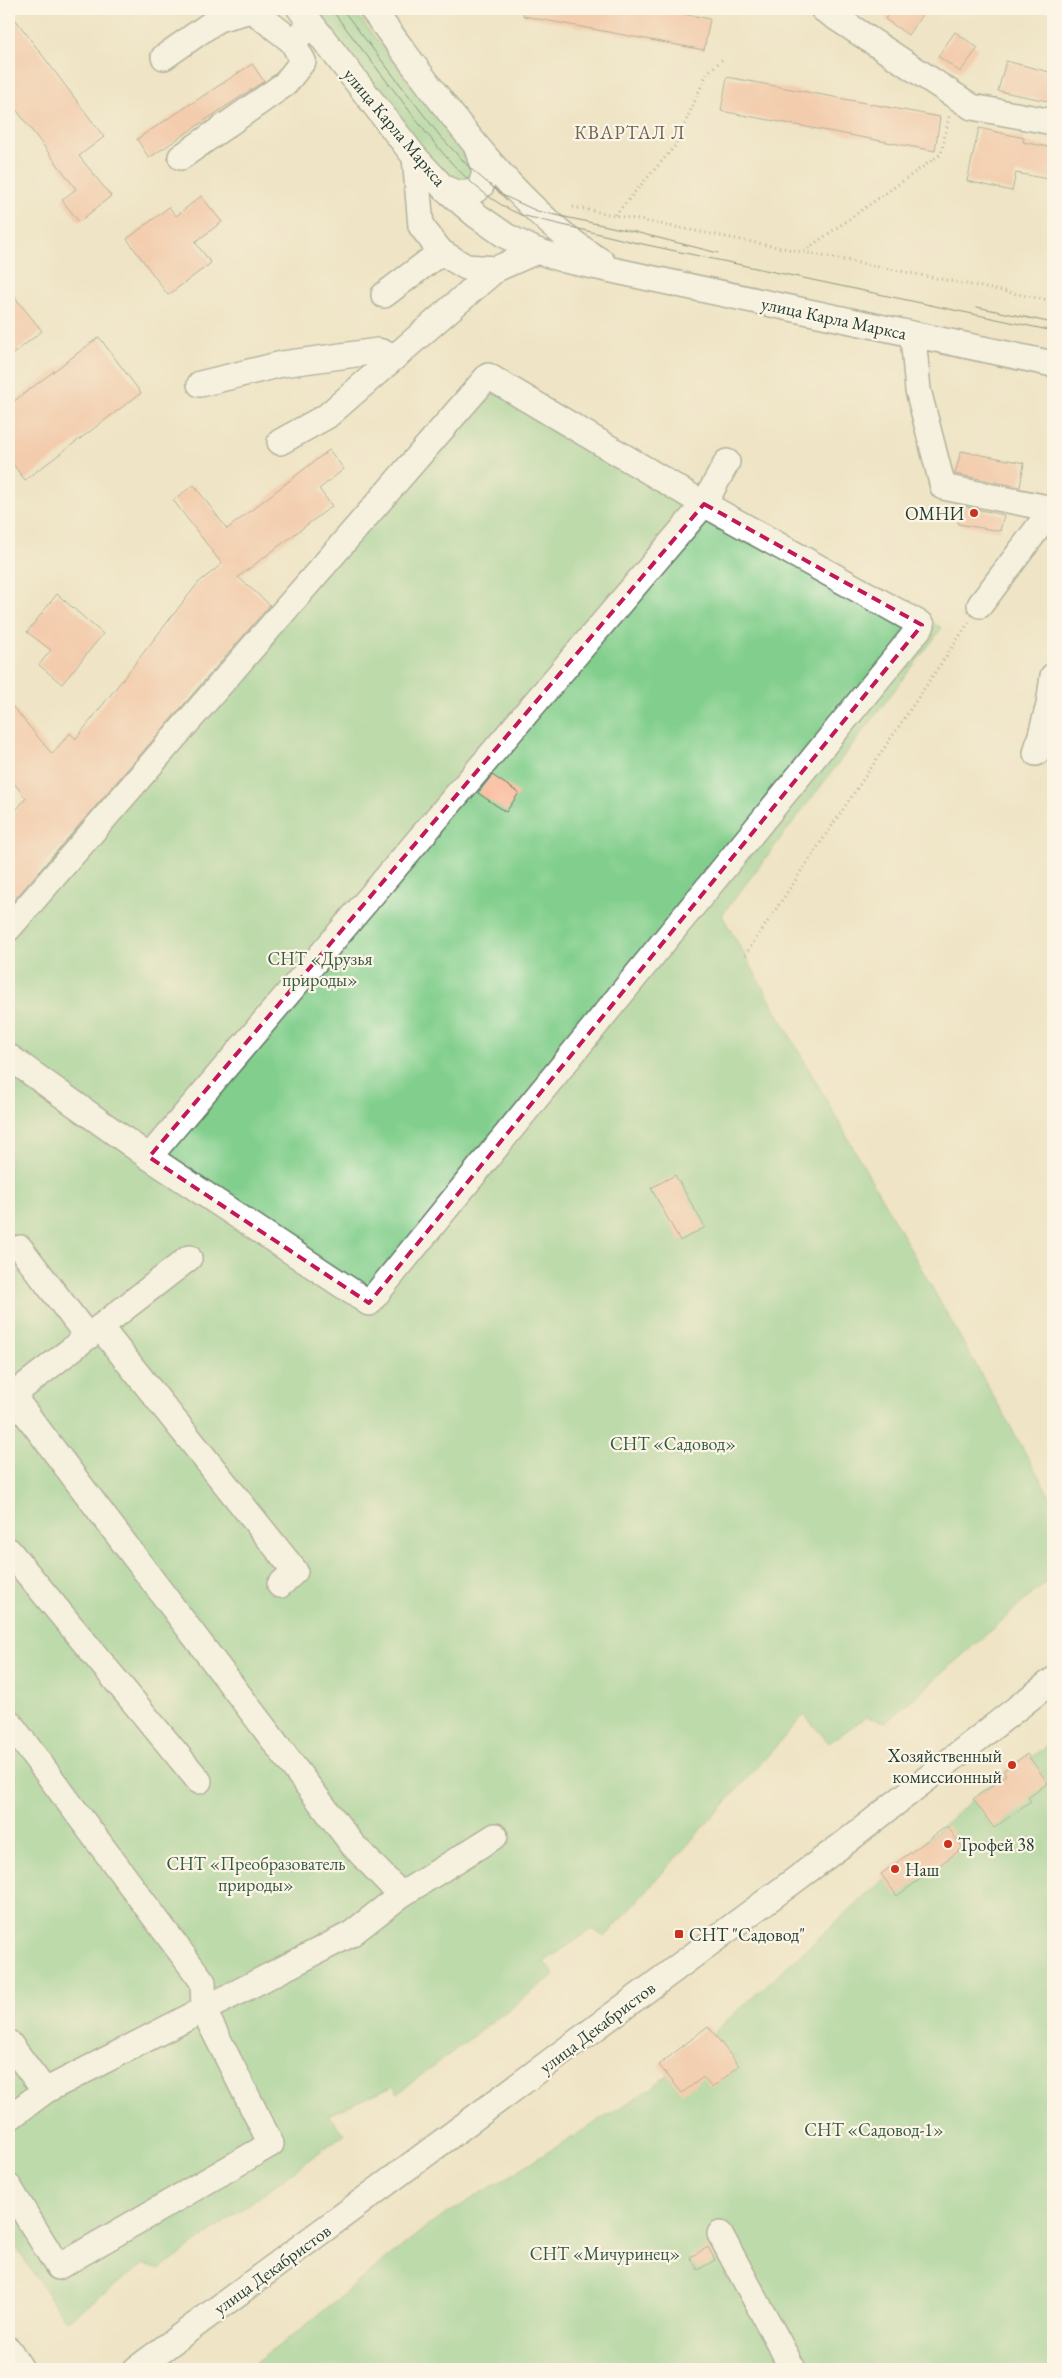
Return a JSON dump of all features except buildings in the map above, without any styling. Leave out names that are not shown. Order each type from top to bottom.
[{"type":"street","name":"улица Карла Маркса","points":[[372,9],[517,192],[559,232],[615,270]]},
{"type":"street","points":[[823,9],[972,107],[1053,122]]},
{"type":"street","points":[[164,57],[218,19],[251,10],[292,41],[303,61],[285,84],[182,157]]},
{"type":"street","name":"улица Карла Маркса","points":[[306,17],[415,157],[443,187],[489,225],[537,251],[564,260],[913,336],[1053,364]]},
{"type":"street","points":[[292,41],[306,17]]},
{"type":"street","points":[[443,187],[456,193],[464,194],[479,188],[484,180],[485,172],[482,159],[467,131]]},
{"type":"street","points":[[415,157],[421,226],[441,252],[466,267],[496,269]]},
{"type":"street","points":[[280,442],[327,416],[496,269],[537,251]]},
{"type":"street","points":[[384,295],[441,252]]},
{"type":"street","points":[[913,336],[918,390],[943,487],[1053,508],[980,605]]},
{"type":"street","points":[[200,384],[282,364],[378,351],[396,356]]},
{"type":"street","points":[[9,928],[488,376],[704,504],[922,625],[369,1303],[149,1157],[9,1057]]},
{"type":"street","points":[[149,1157],[704,504],[728,462]]},
{"type":"street","points":[[1036,753],[1049,705],[1053,676]]},
{"type":"street","points":[[20,1248],[94,1332],[295,1571],[280,1585]]},
{"type":"street","points":[[189,1258],[10,1397],[352,1844],[401,1895]]},
{"type":"street","points":[[9,1551],[199,1781]]},
{"type":"street","name":"улица Декабристов","points":[[136,2369],[842,1845],[1053,1680]]},
{"type":"street","points":[[9,1722],[203,1982],[204,2012],[271,2144],[58,2267],[9,2187]]},
{"type":"street","points":[[9,2118],[45,2091],[204,2012],[351,1934],[401,1895],[495,1836]]},
{"type":"street","points":[[9,2043],[45,2091]]},
{"type":"street","points":[[720,2234],[793,2369]]},
{"type":"street","points":[[9,2350],[21,2369]]},
{"type":"path","points":[[615,215],[675,146],[706,73],[724,58]]},
{"type":"path","points":[[804,252],[941,154],[950,112]]},
{"type":"path","points":[[573,207],[1053,301]]},
{"type":"path","points":[[745,955],[980,605]]},
{"type":"highlighted area","points":[[704,504],[922,625],[369,1303],[149,1157]]},
{"type":"green space","points":[[313,9],[353,9],[479,172],[469,186],[445,180]]},
{"type":"green space","points":[[488,376],[942,628],[722,915],[1053,1502],[1053,1576],[886,1722],[866,1717],[829,1743],[804,1715],[605,1937],[592,1929],[544,1962],[554,1975],[398,2093],[393,2086],[328,2115],[344,2134],[161,2269],[144,2264],[66,2321],[9,2237],[9,911]]},
{"type":"green space","name":"СНТ «Садовод-1»","points":[[1053,1742],[1053,2369],[247,2369],[295,2334],[426,2227],[652,2088],[983,1790]]},
{"type":"tram line","points":[[331,9],[425,131],[453,164],[484,193],[521,215],[633,242],[1053,331]]},
{"type":"tram line","points":[[342,9],[440,136],[470,168],[502,195],[537,211],[635,232],[718,253]]},
{"type":"tram line","points":[[977,307],[1053,323]]},
{"type":"place","name":"ОМНИ","points":[[974,513]]},
{"type":"place","name":"Хозяйственный комиссионный","points":[[1012,1765]]},
{"type":"place","name":"Трофей 38","points":[[948,1844]]},
{"type":"place","name":"Наш","points":[[895,1869]]},
{"type":"place","name":"СНТ \"Садовод\"","points":[[679,1934]]},
{"type":"district","name":"КВАРТАЛ Л","points":[[630,132]]},
{"type":"park label","name":"СНТ «Друзья природы»","points":[[320,968]]},
{"type":"park label","name":"СНТ «Садовод»","points":[[673,1443]]},
{"type":"park label","name":"СНТ «Преобразователь природы»","points":[[256,1874]]},
{"type":"park label","name":"СНТ «Мичуринец»","points":[[605,2253]]}]
